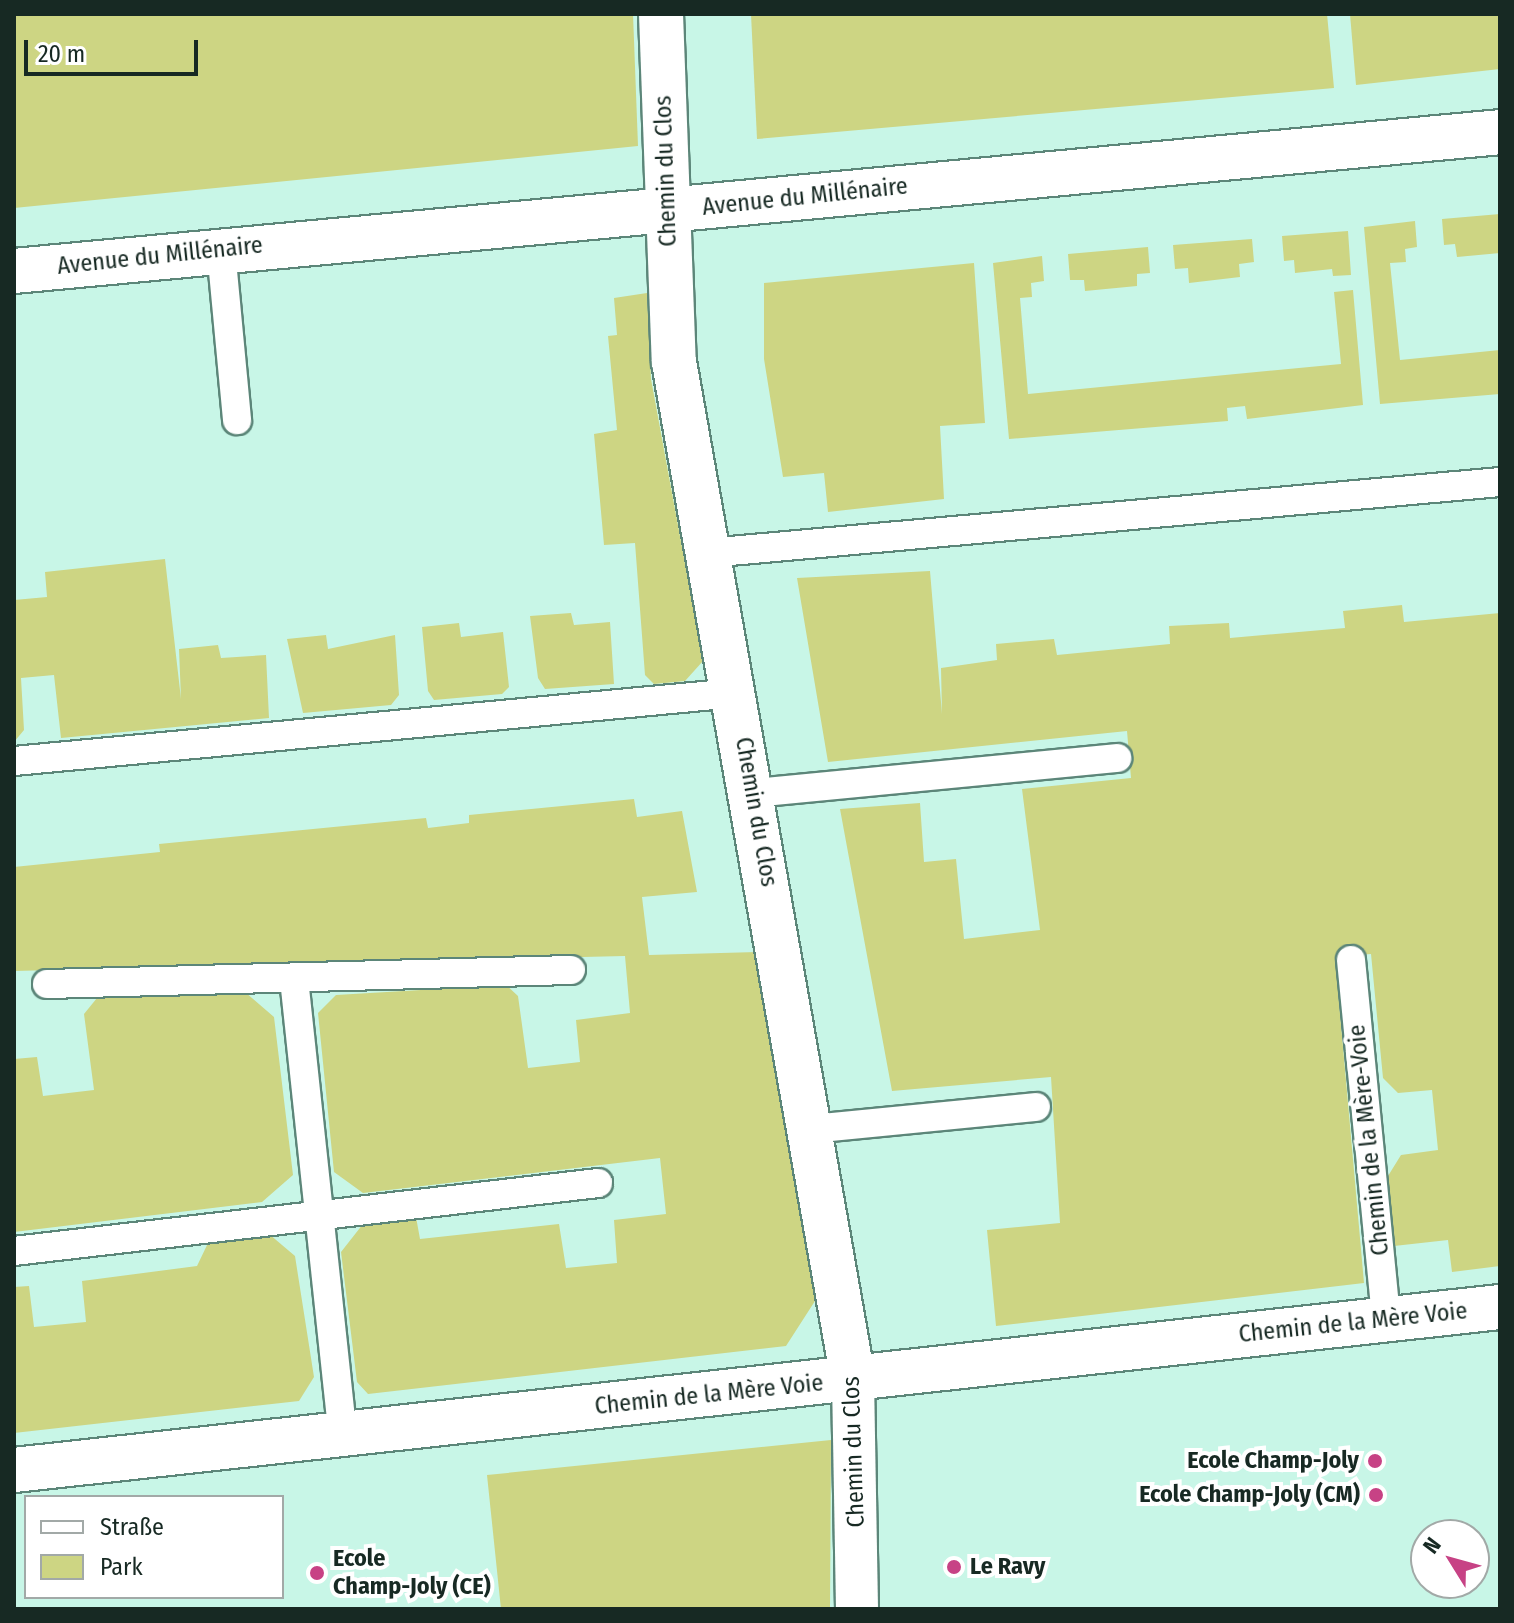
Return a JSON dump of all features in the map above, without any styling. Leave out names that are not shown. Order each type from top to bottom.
[{"type":"street","name":"Chemin du Clos","points":[[661,14],[674,362],[754,793],[853,1379],[857,1609]]},
{"type":"street","name":"Avenue du Millénaire","points":[[14,271],[1500,132]]},
{"type":"street","name":"Chemin de la Mère Voie","points":[[14,1470],[1500,1307]]},
{"type":"lane","points":[[221,250],[237,420]]},
{"type":"lane","points":[[708,553],[1500,482]]},
{"type":"lane","points":[[14,761],[735,693]]},
{"type":"lane","points":[[754,793],[1117,758]]},
{"type":"lane","name":"Chemin de la Mère-Voie","points":[[1351,960],[1386,1319]]},
{"type":"lane","points":[[47,984],[571,970]]},
{"type":"lane","points":[[294,979],[343,1436]]},
{"type":"lane","points":[[811,1129],[1036,1107]]},
{"type":"lane","points":[[14,1251],[598,1183]]},
{"type":"green space","points":[[14,14],[633,14],[638,146],[14,208]]},
{"type":"green space","points":[[751,14],[1327,14],[1334,88],[757,139]]},
{"type":"green space","points":[[1350,14],[1500,14],[1500,69],[1356,85]]},
{"type":"green space","points":[[1500,214],[1500,253],[1457,257],[1455,244],[1444,245],[1442,219]]},
{"type":"green space","points":[[1415,221],[1417,247],[1405,249],[1406,262],[1390,263],[1400,360],[1500,350],[1500,394],[1380,404],[1364,227]]},
{"type":"green space","points":[[1348,231],[1351,275],[1333,276],[1332,269],[1295,273],[1294,260],[1284,261],[1282,236]]},
{"type":"green space","points":[[1252,239],[1254,262],[1239,264],[1240,277],[1189,283],[1188,268],[1175,269],[1173,245]]},
{"type":"green space","points":[[1148,247],[1150,273],[1137,274],[1137,286],[1085,291],[1084,280],[1070,280],[1068,254]]},
{"type":"green space","points":[[1042,256],[1044,281],[1031,283],[1032,297],[1020,298],[1028,394],[1341,364],[1334,292],[1353,290],[1363,405],[1247,419],[1245,406],[1227,408],[1228,421],[1009,439],[993,263]]},
{"type":"green space","points":[[974,263],[985,423],[940,426],[944,499],[828,512],[824,473],[783,477],[764,359],[764,283]]},
{"type":"green space","points":[[647,293],[651,379],[703,661],[685,681],[654,684],[645,675],[635,543],[604,545],[594,434],[617,430],[608,336],[617,335],[614,298]]},
{"type":"green space","points":[[165,559],[181,699],[179,649],[218,645],[221,658],[266,655],[269,718],[61,738],[54,675],[21,678],[24,730],[14,742],[14,600],[47,597],[45,572]]},
{"type":"green space","points":[[930,571],[942,714],[941,668],[997,660],[996,644],[1054,639],[1057,655],[1170,644],[1169,626],[1229,623],[1230,638],[1345,628],[1343,611],[1402,605],[1404,622],[1500,613],[1500,1266],[1452,1272],[1448,1240],[1394,1246],[1388,1176],[1401,1155],[1438,1150],[1432,1090],[1398,1093],[1383,1078],[1371,954],[1335,957],[1364,1283],[996,1326],[987,1230],[1060,1223],[1051,1077],[892,1091],[840,809],[920,803],[924,862],[956,859],[964,939],[1040,930],[1022,789],[1131,778],[1127,731],[828,762],[797,578]]},
{"type":"green space","points":[[571,613],[574,625],[610,622],[614,684],[545,689],[538,678],[530,616]]},
{"type":"green space","points":[[459,623],[461,637],[503,632],[509,687],[502,694],[434,700],[428,691],[422,627]]},
{"type":"green space","points":[[326,635],[328,649],[395,635],[399,695],[391,705],[303,713],[287,639]]},
{"type":"green space","points":[[634,799],[637,817],[682,811],[697,892],[642,897],[649,955],[757,952],[815,1301],[786,1346],[368,1394],[357,1382],[341,1252],[363,1224],[416,1217],[420,1239],[559,1224],[566,1268],[617,1263],[614,1220],[666,1214],[660,1158],[363,1193],[334,1172],[318,1013],[336,995],[506,985],[518,996],[528,1068],[580,1062],[576,1020],[630,1013],[625,956],[14,971],[14,867],[160,852],[159,844],[426,818],[428,828],[469,823],[469,815]]},
{"type":"green space","points":[[245,992],[274,1017],[293,1175],[262,1202],[14,1232],[14,1059],[37,1057],[43,1096],[94,1090],[84,1014],[97,998]]},
{"type":"green space","points":[[269,1234],[295,1256],[314,1377],[299,1401],[14,1433],[14,1287],[29,1286],[34,1327],[86,1322],[82,1281],[197,1266],[209,1241]]},
{"type":"green space","points":[[831,1440],[830,1609],[501,1609],[487,1475]]},
{"type":"place","name":"Ecole Champ-Joly","points":[[1375,1461]]},
{"type":"place","name":"Ecole Champ-Joly (CM)","points":[[1376,1495]]},
{"type":"place","name":"Le Ravy","points":[[954,1567]]},
{"type":"place","name":"Ecole Champ-Joly (CE)","points":[[317,1573]]}]
